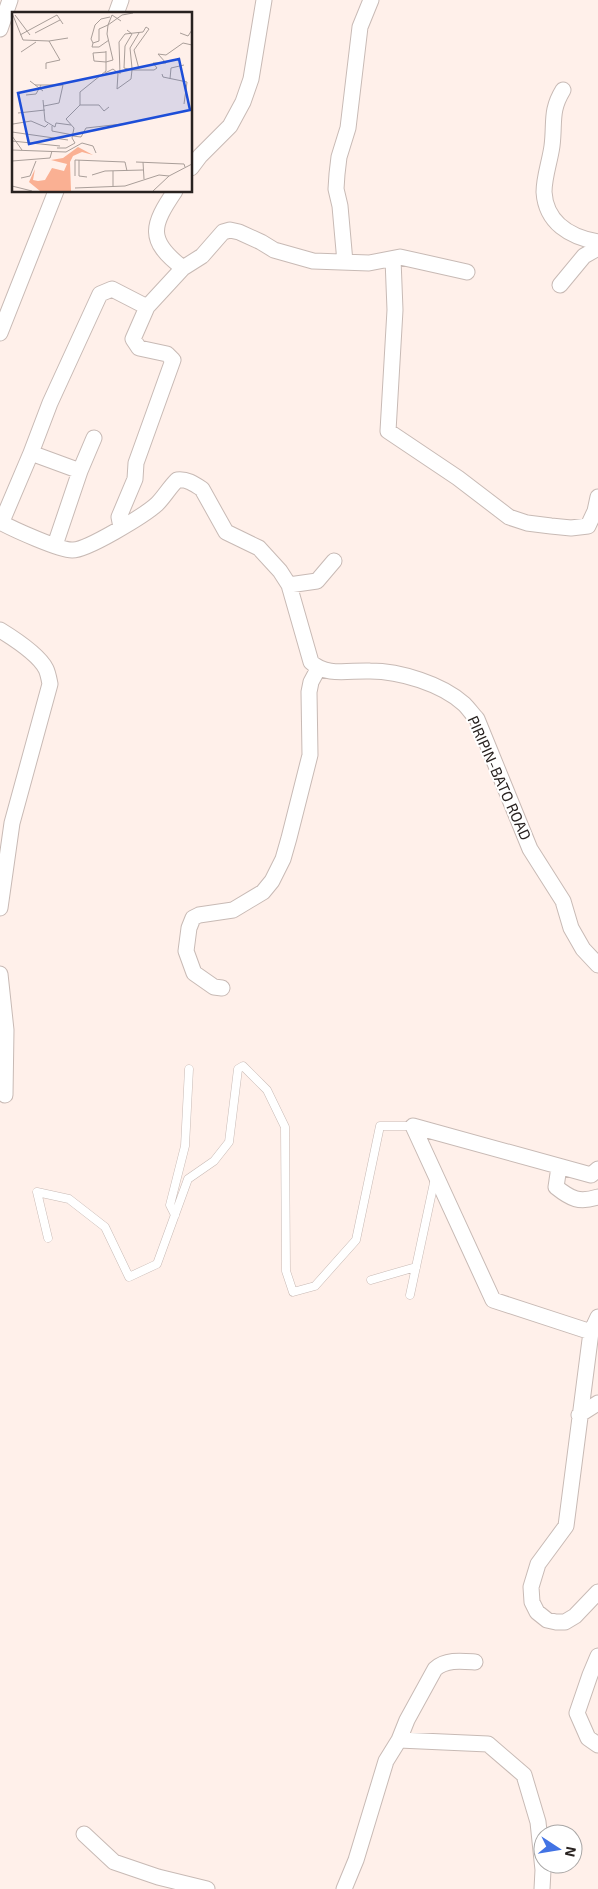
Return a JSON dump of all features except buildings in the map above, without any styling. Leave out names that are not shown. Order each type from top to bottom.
[{"type":"street","points":[[0,29],[10,0]]},
{"type":"street","points":[[117,12],[121,0]]},
{"type":"street","points":[[192,167],[230,126],[243,102],[251,79],[264,0]]},
{"type":"street","points":[[345,262],[340,206],[336,189],[336,174],[348,128],[360,27],[371,0]]},
{"type":"street","points":[[563,90],[555,103],[552,144],[544,190],[546,206],[557,223],[572,235],[598,242]]},
{"type":"street","points":[[0,333],[56,192]]},
{"type":"street","points":[[174,192],[156,223],[156,231],[162,248],[182,268]]},
{"type":"street","points":[[121,527],[119,517],[135,479],[136,463],[173,360],[167,354],[138,348],[133,339],[148,307],[182,268],[202,256],[223,232],[230,230],[239,232],[274,250],[313,261],[369,263],[400,257],[467,272]]},
{"type":"street","points":[[560,285],[584,256],[598,248]]},
{"type":"street","points":[[393,259],[395,310],[388,431],[458,478],[509,517],[527,523],[571,528],[588,526],[595,511],[598,497]]},
{"type":"street","points":[[148,307],[112,289],[100,294],[50,402],[2,523],[55,546],[72,550],[85,548],[156,504],[177,480],[190,481],[202,489],[226,532],[259,548],[280,571],[288,585],[311,662],[318,669],[311,682],[309,692],[310,755],[289,838],[276,874],[262,892],[248,902],[233,910],[199,915],[193,918],[189,928],[186,951],[194,973],[214,987],[222,988]]},
{"type":"street","points":[[55,546],[80,470],[94,438]]},
{"type":"street","points":[[31,453],[80,470]]},
{"type":"street","points":[[288,585],[317,581],[334,560]]},
{"type":"street","points":[[0,630],[31,652],[43,664],[47,670],[50,684],[12,823],[0,908]]},
{"type":"street","name":"PIRIPIN-BATO ROAD","points":[[318,669],[326,671],[373,670],[402,676],[436,686],[465,705],[477,720],[530,849],[563,901],[571,928],[584,949],[598,965]]},
{"type":"street","points":[[0,974],[6,1030],[4,1095]]},
{"type":"street","points":[[413,1126],[559,1167],[594,1172]]},
{"type":"street","points":[[413,1126],[493,1300],[591,1332]]},
{"type":"street","points":[[559,1167],[556,1187],[571,1199],[590,1200],[598,1197]]},
{"type":"street","points":[[598,1317],[591,1332],[566,1526],[538,1564],[531,1587],[532,1602],[537,1612],[547,1620],[565,1622],[575,1616],[598,1592]]},
{"type":"street","points":[[579,1414],[597,1399]]},
{"type":"street","points":[[598,1656],[577,1713],[588,1738],[598,1745]]},
{"type":"street","points":[[344,1889],[356,1860],[386,1760],[399,1740],[407,1720],[438,1667],[454,1661],[476,1662]]},
{"type":"street","points":[[399,1740],[488,1744],[524,1775],[538,1822],[543,1870],[542,1889]]},
{"type":"street","points":[[84,1834],[114,1862],[206,1889]]},
{"type":"lane","points":[[48,1238],[37,1192],[68,1199],[105,1227],[129,1277],[157,1264],[188,1179],[214,1160],[229,1142],[238,1069],[243,1066],[267,1090],[284,1127],[286,1271],[293,1292],[315,1286],[356,1240],[380,1126],[413,1126]]},
{"type":"lane","points":[[175,1215],[170,1204],[185,1146],[189,1069]]},
{"type":"lane","points":[[410,1295],[436,1176]]},
{"type":"lane","points":[[370,1280],[416,1267]]}]
